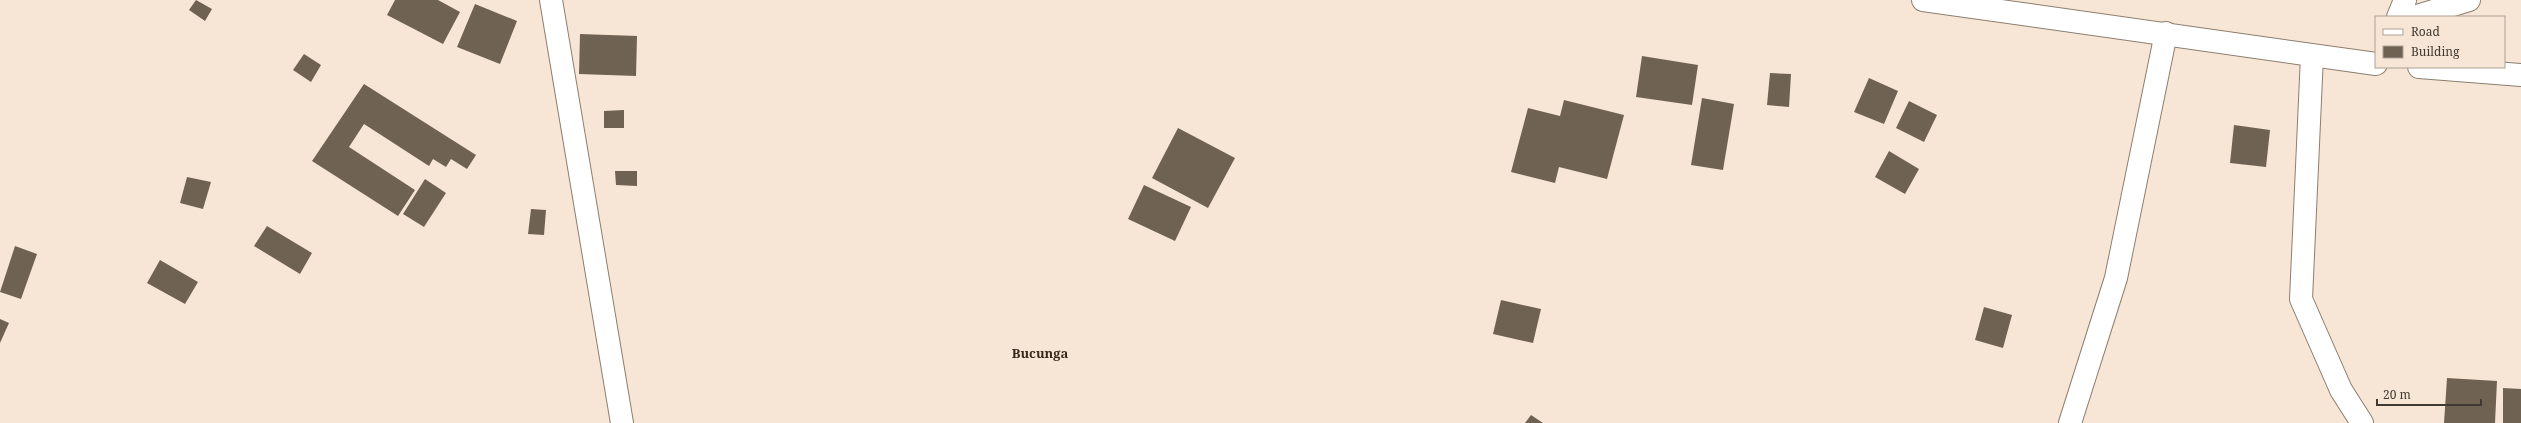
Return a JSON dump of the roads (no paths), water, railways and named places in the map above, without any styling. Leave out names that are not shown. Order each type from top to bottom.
[{"type":"street","points":[[551,0],[622,423]]},
{"type":"street","points":[[1923,0],[2166,33],[2312,56],[2375,64]]},
{"type":"street","points":[[2398,16],[2405,0]]},
{"type":"street","points":[[2417,16],[2469,0]]},
{"type":"street","points":[[2070,423],[2116,278],[2166,33]]},
{"type":"street","points":[[2312,56],[2301,299],[2341,390],[2362,423]]},
{"type":"street","points":[[2432,68],[2521,75]]},
{"type":"district","name":"Bucunga","points":[[1040,353]]}]
